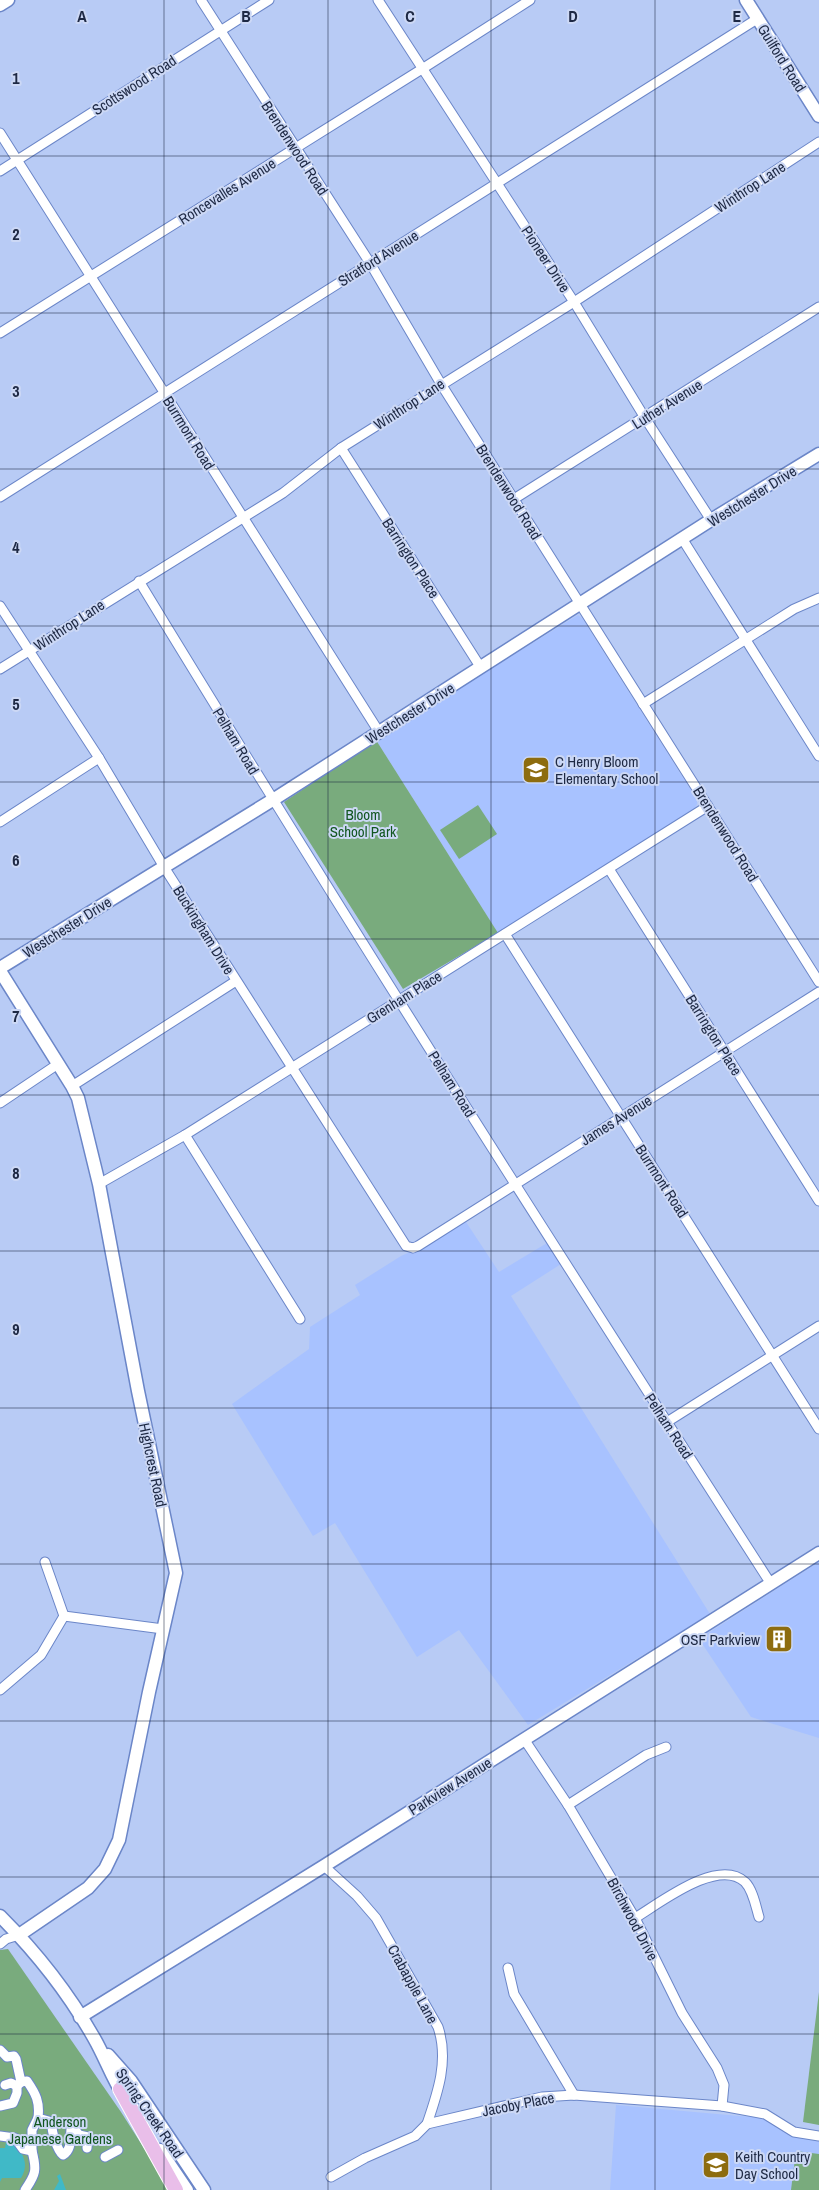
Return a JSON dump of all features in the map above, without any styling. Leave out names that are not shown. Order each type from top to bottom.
[{"type":"main road","points":[[120,2089],[176,2190]]},
{"type":"street","points":[[0,5],[8,0]]},
{"type":"street","name":"Brendenwood Road","points":[[201,0],[370,264],[441,384],[819,982]]},
{"type":"street","name":"Scottswood Road","points":[[0,171],[269,0]]},
{"type":"street","name":"Pioneer Drive","points":[[378,0],[574,302],[645,418],[711,520]]},
{"type":"street","name":"Roncevalles Avenue","points":[[0,332],[422,70],[530,0]]},
{"type":"street","name":"Guilford Road","points":[[746,0],[819,116]]},
{"type":"street","name":"Stratford Avenue","points":[[0,497],[757,19]]},
{"type":"street","name":"Burrmont Road","points":[[0,133],[92,275],[242,518],[379,732]]},
{"type":"street","name":"Winthrop Lane","points":[[0,669],[138,581],[293,486],[341,448],[574,302],[819,142]]},
{"type":"street","name":"Luther Avenue","points":[[514,500],[819,307]]},
{"type":"street","name":"Barrington Place","points":[[341,448],[481,668]]},
{"type":"street","name":"Westchester Drive","points":[[0,970],[481,668],[683,540],[711,520],[819,454]]},
{"type":"street","points":[[683,540],[819,756]]},
{"type":"street","name":"Pelham Road","points":[[138,581],[272,800],[514,1184],[771,1584]]},
{"type":"street","points":[[644,704],[744,639],[794,609],[819,598]]},
{"type":"street","name":"Buckingham Drive","points":[[0,606],[99,758],[164,867],[406,1246],[413,1248]]},
{"type":"street","points":[[0,822],[99,758]]},
{"type":"street","name":"Grenham Place","points":[[99,1184],[185,1135],[708,806]]},
{"type":"street","name":"Barrington Place","points":[[609,868],[819,1201]]},
{"type":"street","name":"Burrmont Road","points":[[505,934],[819,1429]]},
{"type":"street","name":"Highcrest Road","points":[[0,970],[78,1098],[99,1184],[138,1391],[176,1574],[119,1840],[105,1870],[88,1888],[19,1935]]},
{"type":"street","points":[[72,1086],[236,981]]},
{"type":"street","name":"James Avenue","points":[[413,1248],[819,992]]},
{"type":"street","points":[[0,1103],[58,1064]]},
{"type":"street","points":[[185,1135],[300,1318]]},
{"type":"street","points":[[666,1422],[819,1326]]},
{"type":"street","name":"Parkview Avenue","points":[[80,2017],[324,1866],[819,1553]]},
{"type":"street","points":[[0,1690],[42,1655],[64,1616],[45,1562]]},
{"type":"street","points":[[64,1616],[163,1629]]},
{"type":"street","name":"Birchwood Drive","points":[[524,1740],[568,1805],[635,1918],[682,2013],[718,2068],[724,2085],[722,2106]]},
{"type":"street","points":[[568,1805],[646,1755],[666,1747]]},
{"type":"street","name":"Crabapple Lane","points":[[324,1866],[357,1896],[376,1918],[438,2027],[443,2042],[444,2060],[427,2124]]},
{"type":"street","points":[[635,1918],[699,1879],[722,1874],[736,1876],[746,1883],[759,1917]]},
{"type":"street","name":"Spring Creek Road","points":[[0,1916],[19,1935],[44,1966],[94,2038],[131,2082],[204,2190]]},
{"type":"street","points":[[0,1944],[6,1939],[19,1935]]},
{"type":"street","points":[[508,1968],[514,1994],[574,2096]]},
{"type":"street","name":"Spring Creek Road","points":[[94,2038],[120,2089],[187,2190]]},
{"type":"street","points":[[0,2050],[7,2057],[14,2056],[16,2058],[19,2084],[13,2103],[0,2106]]},
{"type":"street","points":[[6,2085],[27,2081],[36,2094],[39,2106],[38,2118],[32,2130],[32,2151],[36,2164],[35,2171],[32,2181],[25,2190]]},
{"type":"street","name":"Jacoby Place","points":[[331,2177],[366,2158],[415,2136],[427,2124],[542,2097],[574,2096],[722,2106],[765,2114],[794,2132],[819,2136]]},
{"type":"street","points":[[38,2118],[52,2122],[51,2127],[59,2152],[63,2155],[68,2151],[71,2143],[70,2134],[73,2127],[79,2135],[88,2137],[87,2148]]},
{"type":"street","points":[[0,2136],[15,2138],[23,2149],[32,2151]]},
{"type":"street","points":[[105,2157],[118,2150]]},
{"type":"shaded area","name":"C Henry Bloom Elementary School","points":[[578,615],[582,618],[697,800],[697,804],[695,808],[498,933],[376,740]]},
{"type":"shaded area","points":[[466,1222],[499,1272],[547,1243],[561,1264],[511,1296],[710,1614],[528,1725],[459,1630],[417,1657],[335,1523],[313,1536],[232,1404],[309,1349],[310,1327],[360,1295],[355,1285],[401,1256],[433,1242]]},
{"type":"shaded area","points":[[819,1562],[819,1738],[751,1717],[699,1639]]},
{"type":"shaded area","name":"Keith Country Day School","points":[[616,2105],[762,2118],[784,2129],[819,2141],[819,2190],[610,2190]]},
{"type":"shaded area","points":[[6,2142],[10,2142],[22,2154],[25,2168],[21,2178],[2,2178],[0,2182],[0,2148],[5,2148]]},
{"type":"shaded area","points":[[60,2174],[66,2190],[54,2190],[59,2181],[57,2176]]},
{"type":"green space","name":"Bloom School Park","points":[[376,740],[498,933],[403,989],[284,802]]},
{"type":"green space","points":[[478,805],[497,834],[459,859],[440,830]]},
{"type":"green space","name":"Anderson Japanese Gardens","points":[[8,1949],[121,2112],[163,2178],[167,2190],[0,2190],[0,1950]]},
{"type":"green space","points":[[819,1992],[819,2125],[803,2122]]},
{"type":"green space","points":[[796,2151],[819,2154],[819,2190],[791,2190]]},
{"type":"place","name":"C Henry Bloom Elementary School","points":[[536,770]]},
{"type":"place","name":"OSF Parkview","points":[[779,1639]]},
{"type":"place","name":"Keith Country Day School","points":[[716,2165]]}]
